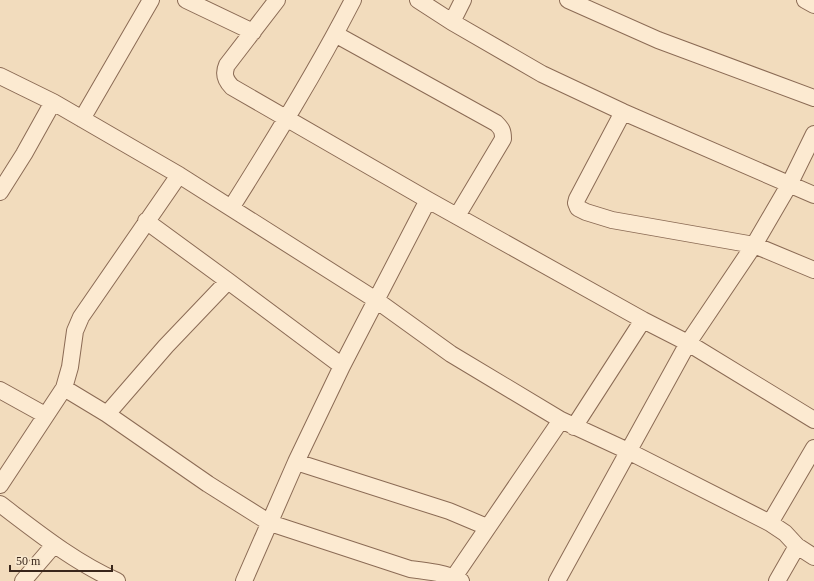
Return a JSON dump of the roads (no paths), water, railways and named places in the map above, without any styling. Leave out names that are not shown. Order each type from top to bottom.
[{"type":"street","points":[[186,0],[254,32]]},
{"type":"street","points":[[277,0],[254,32],[227,65],[225,71],[226,82],[232,87],[428,200],[688,344],[814,420]]},
{"type":"street","points":[[231,208],[287,119],[335,34],[352,0]]},
{"type":"street","points":[[418,0],[452,22],[542,74],[623,112],[814,195]]},
{"type":"street","points":[[452,22],[463,0]]},
{"type":"street","points":[[568,0],[658,40],[814,98]]},
{"type":"street","points":[[805,0],[814,5]]},
{"type":"street","points":[[82,119],[145,2]]},
{"type":"street","points":[[335,34],[501,127],[503,139],[457,216]]},
{"type":"street","points":[[0,76],[54,102],[179,175],[376,300],[452,354],[568,423],[628,450],[770,523],[785,533],[797,546],[814,557]]},
{"type":"street","points":[[0,192],[54,102]]},
{"type":"street","points":[[623,112],[576,203],[578,208],[612,220],[754,245],[814,270]]},
{"type":"street","points":[[557,581],[628,450],[688,344],[754,245],[789,185],[814,134]]},
{"type":"street","points":[[0,484],[64,388],[70,367],[75,331],[81,316],[179,175]]},
{"type":"street","points":[[244,581],[296,462],[342,366],[428,200]]},
{"type":"street","points":[[146,221],[342,366]]},
{"type":"street","points":[[107,414],[166,346],[228,281]]},
{"type":"street","points":[[64,388],[107,414],[208,484],[270,523],[429,576],[458,579],[487,527],[568,423],[643,320]]},
{"type":"street","points":[[0,390],[45,415]]},
{"type":"street","points":[[770,523],[814,448]]},
{"type":"street","points":[[296,462],[450,511],[487,527]]},
{"type":"street","points":[[0,504],[54,545],[98,572],[117,581]]},
{"type":"street","points":[[23,581],[54,545]]},
{"type":"street","points":[[778,581],[797,546]]}]
